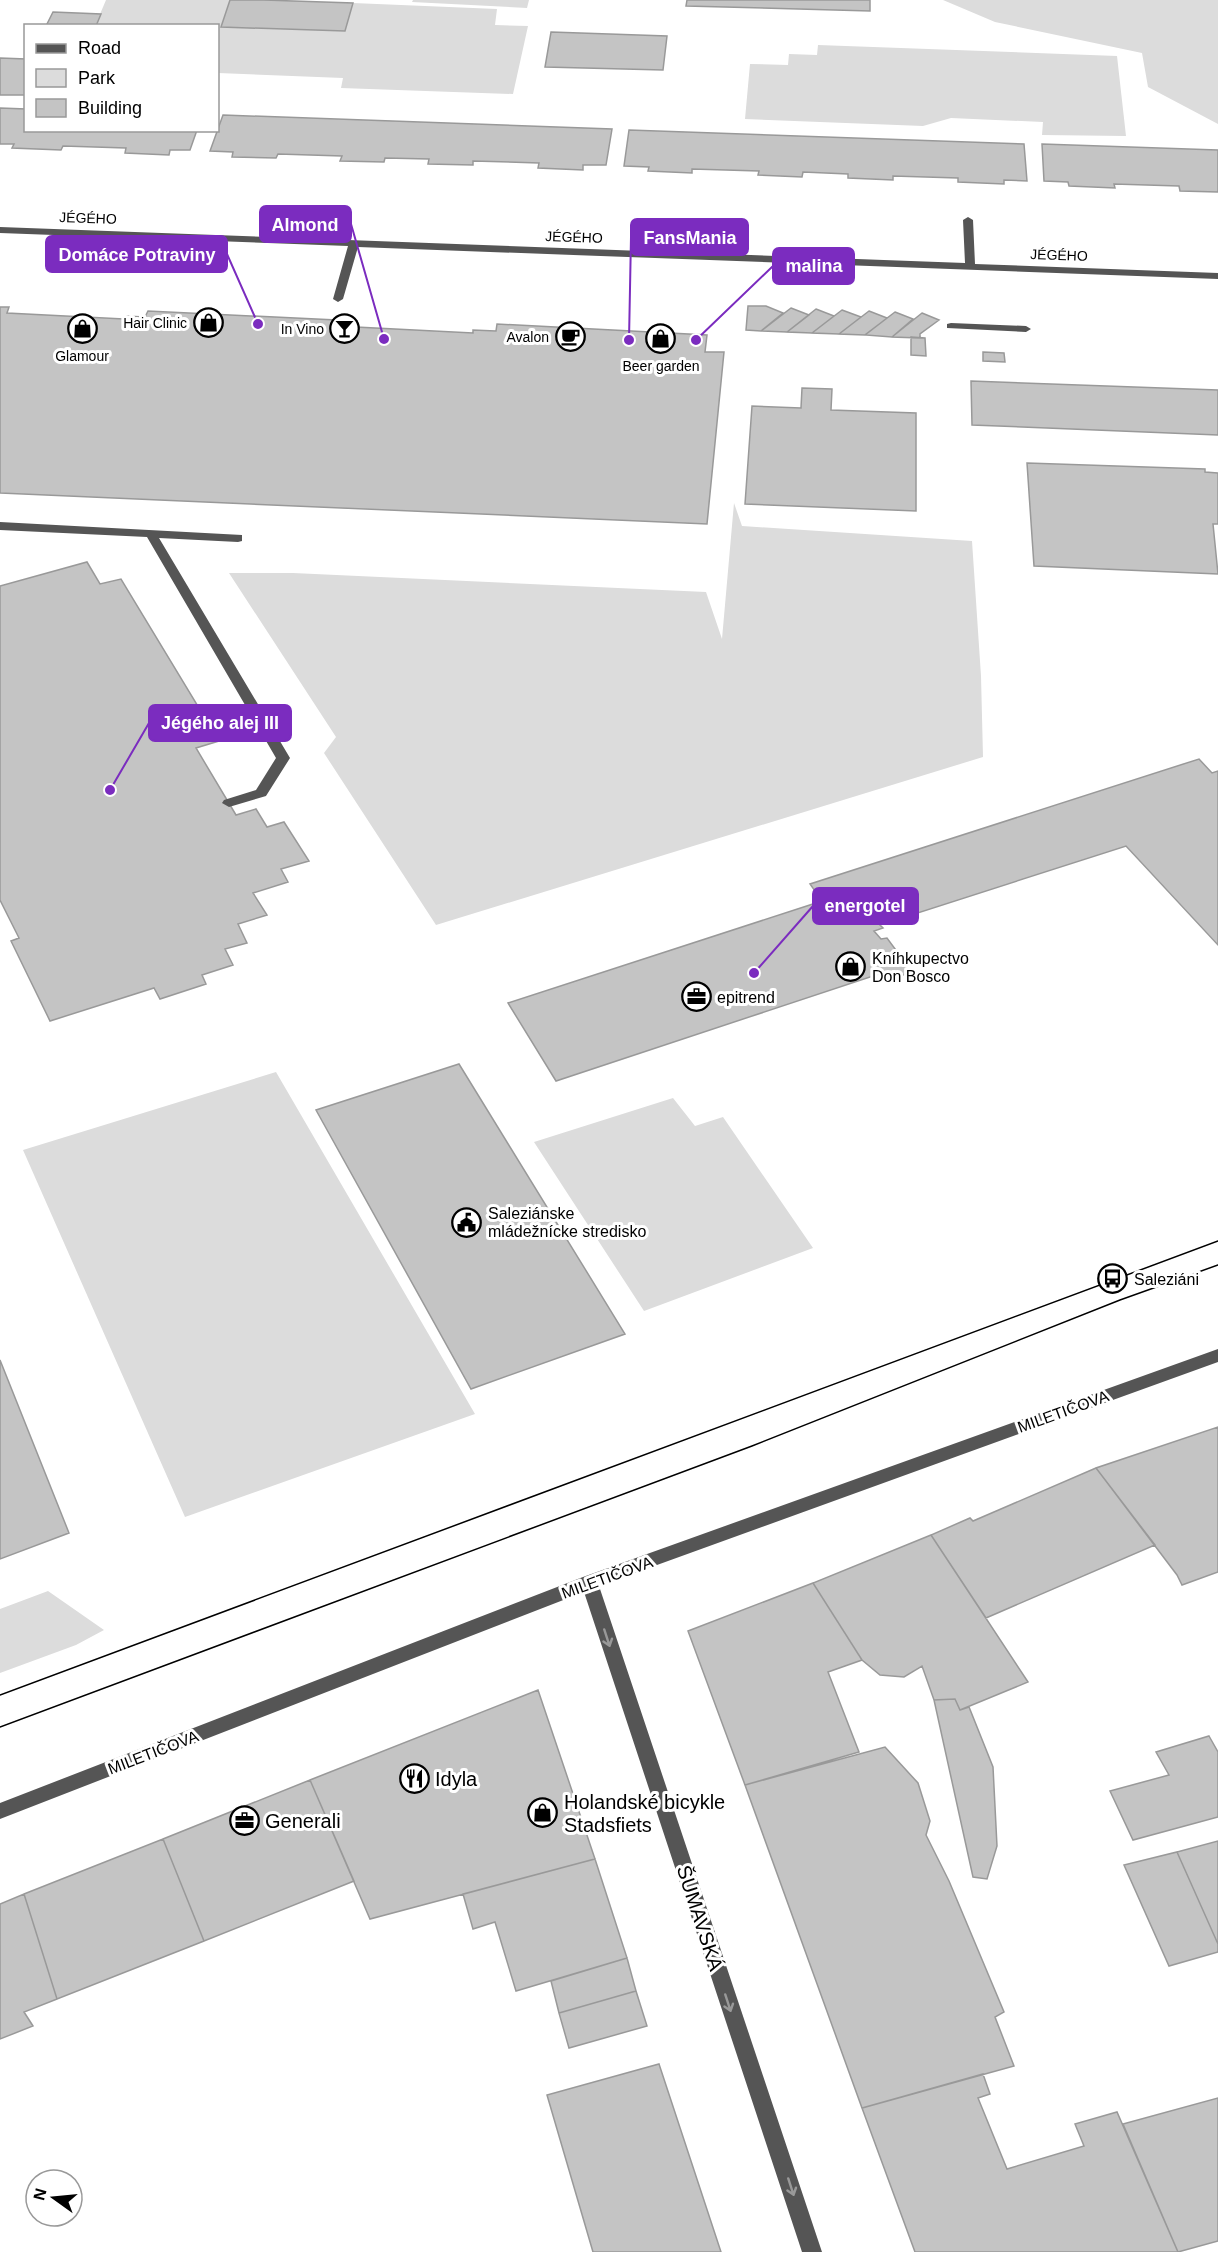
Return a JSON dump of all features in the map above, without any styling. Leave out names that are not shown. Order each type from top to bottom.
[{"type":"street","points":[[968,220],[970,267]]},
{"type":"street","name":"JÉGÉHO","points":[[0,230],[1218,276]]},
{"type":"street","points":[[338,299],[354,243]]},
{"type":"street","points":[[951,326],[1026,329]]},
{"type":"street","points":[[0,526],[238,538]]},
{"type":"street","points":[[151,534],[283,758],[261,793],[229,803]]},
{"type":"street","name":"MILETIČOVA","points":[[0,1811],[589,1582],[1218,1355]]},
{"type":"street","name":"ŠUMAVSKÁ","points":[[589,1582],[812,2252]]},
{"type":"green space","points":[[106,0],[230,0],[221,27],[345,31],[353,3],[497,9],[495,25],[528,26],[513,94],[341,88],[343,78],[219,73],[219,24],[96,24]]},
{"type":"green space","points":[[413,0],[529,0],[527,8],[412,2]]},
{"type":"green space","points":[[943,0],[1218,0],[1218,124],[1148,87],[1142,53],[995,22]]},
{"type":"green space","points":[[818,45],[1117,56],[1126,136],[1042,135],[1043,122],[951,118],[923,126],[745,119],[750,64],[788,65],[789,54],[817,55]]},
{"type":"green space","points":[[734,503],[742,526],[972,541],[981,676],[983,757],[436,925],[324,753],[336,737],[229,573],[293,573],[706,592],[722,639]]},
{"type":"green space","points":[[276,1072],[475,1414],[185,1517],[23,1150]]},
{"type":"green space","points":[[673,1098],[695,1126],[723,1117],[813,1248],[644,1311],[534,1142]]},
{"type":"green space","points":[[48,1591],[104,1630],[76,1645],[0,1673],[0,1609]]},
{"type":"building","points":[[230,0],[353,3],[345,31],[221,27]]},
{"type":"building","points":[[687,0],[870,0],[870,11],[686,6]]},
{"type":"building","points":[[53,12],[101,14],[97,24],[47,24]]},
{"type":"building","points":[[551,32],[667,36],[663,70],[545,67]]},
{"type":"building","points":[[0,58],[24,59],[24,95],[0,95]]},
{"type":"building","points":[[0,108],[24,109],[24,132],[196,132],[190,150],[170,150],[169,155],[125,153],[126,148],[63,146],[61,150],[12,148],[14,144],[0,144]]},
{"type":"building","points":[[223,115],[612,129],[606,165],[583,165],[583,170],[538,168],[539,163],[473,161],[473,165],[428,164],[429,159],[385,158],[384,162],[340,161],[342,156],[278,154],[276,158],[232,157],[233,152],[210,151],[217,132],[219,132]]},
{"type":"building","points":[[629,130],[1024,144],[1027,181],[1004,180],[1004,184],[958,182],[958,178],[893,176],[893,180],[848,178],[848,174],[803,172],[802,177],[758,175],[759,171],[692,169],[692,173],[648,171],[649,167],[624,166]]},
{"type":"building","points":[[1042,144],[1218,150],[1218,192],[1180,191],[1179,186],[1114,184],[1115,188],[1069,186],[1068,182],[1044,181]]},
{"type":"building","points":[[748,306],[766,306],[783,313],[761,331],[746,330]]},
{"type":"building","points":[[0,307],[9,307],[7,313],[124,319],[125,316],[145,317],[148,311],[357,321],[356,327],[473,333],[473,330],[496,331],[497,324],[707,335],[705,352],[724,352],[707,524],[0,493]]},
{"type":"building","points":[[791,308],[809,315],[787,332],[761,331]]},
{"type":"building","points":[[816,309],[834,316],[812,333],[787,332]]},
{"type":"building","points":[[842,310],[861,317],[839,334],[812,333]]},
{"type":"building","points":[[869,311],[887,318],[865,335],[839,334]]},
{"type":"building","points":[[895,312],[913,319],[892,337],[865,335]]},
{"type":"building","points":[[922,313],[939,320],[920,334],[920,338],[892,337]]},
{"type":"building","points":[[911,337],[925,338],[926,356],[911,355]]},
{"type":"building","points":[[983,352],[1004,353],[1005,362],[983,361]]},
{"type":"building","points":[[971,381],[1218,390],[1218,435],[972,425]]},
{"type":"building","points":[[802,388],[832,389],[831,410],[916,413],[916,511],[745,504],[752,406],[801,408]]},
{"type":"building","points":[[1027,463],[1205,469],[1205,472],[1218,473],[1218,524],[1213,524],[1218,574],[1034,566]]},
{"type":"building","points":[[87,562],[100,584],[121,579],[219,741],[196,748],[236,815],[256,809],[267,827],[284,822],[309,861],[281,869],[288,882],[253,893],[267,915],[238,924],[247,943],[225,949],[233,965],[202,975],[206,984],[160,999],[154,988],[50,1021],[11,941],[19,938],[0,900],[0,586]]},
{"type":"building","points":[[1199,759],[1212,773],[1218,771],[1218,945],[1126,846],[880,925],[883,928],[874,931],[881,939],[887,938],[907,965],[908,971],[902,976],[893,977],[882,973],[556,1081],[508,1003],[822,901],[810,884]]},
{"type":"building","name":"Saleziánske mládežnícke stredisko","points":[[459,1064],[625,1334],[471,1389],[316,1110]]},
{"type":"building","points":[[0,1360],[69,1533],[0,1559]]},
{"type":"building","points":[[1218,1427],[1218,1572],[1182,1585],[1177,1575],[1096,1468]]},
{"type":"building","points":[[1096,1468],[1155,1545],[986,1618],[931,1535],[970,1518],[973,1521]]},
{"type":"building","points":[[931,1535],[1028,1682],[960,1710],[955,1699],[934,1700],[922,1666],[904,1677],[880,1675],[862,1660],[813,1583]]},
{"type":"building","points":[[813,1583],[862,1660],[828,1672],[859,1752],[745,1785],[688,1631]]},
{"type":"building","points":[[538,1690],[595,1859],[370,1919],[310,1780]]},
{"type":"building","points":[[955,1699],[960,1710],[969,1707],[993,1767],[997,1846],[987,1879],[973,1877],[934,1700]]},
{"type":"building","points":[[1209,1736],[1218,1752],[1218,1817],[1133,1840],[1110,1791],[1169,1775],[1156,1752]]},
{"type":"building","points":[[885,1747],[918,1783],[930,1821],[926,1835],[949,1881],[1004,2012],[995,2017],[1014,2066],[862,2108],[745,1785]]},
{"type":"building","points":[[310,1780],[354,1881],[204,1941],[163,1839]]},
{"type":"building","points":[[163,1839],[204,1941],[57,1999],[24,1894]]},
{"type":"building","points":[[1218,1841],[1218,1944],[1177,1852]]},
{"type":"building","points":[[1177,1852],[1218,1944],[1218,1952],[1169,1966],[1124,1865]]},
{"type":"building","points":[[595,1859],[627,1958],[516,1991],[495,1922],[473,1929],[463,1894]]},
{"type":"building","points":[[24,1894],[57,1999],[24,2012],[33,2026],[0,2039],[0,1904]]},
{"type":"building","points":[[627,1958],[636,1991],[559,2013],[551,1981]]},
{"type":"building","points":[[636,1991],[647,2026],[569,2048],[559,2013]]},
{"type":"building","points":[[659,2064],[721,2252],[593,2252],[547,2095]]},
{"type":"building","points":[[983,2074],[990,2094],[978,2098],[1007,2169],[1084,2146],[1075,2124],[1117,2112],[1178,2252],[915,2252],[862,2108]]},
{"type":"building","points":[[1218,2098],[1218,2241],[1178,2252],[1123,2124]]},
{"type":"tram line","points":[[0,1695],[1218,1241]]},
{"type":"tram line","points":[[0,1727],[752,1446],[1120,1300],[1218,1265]]},
{"type":"place","name":"Hair Clinic","points":[[208,323]]},
{"type":"place","name":"Domáce Potraviny","points":[[258,324]]},
{"type":"place","name":"Glamour","points":[[82,329]]},
{"type":"place","name":"In Vino","points":[[345,329]]},
{"type":"place","name":"Avalon","points":[[570,337]]},
{"type":"place","name":"Almond","points":[[384,339]]},
{"type":"place","name":"Beer garden","points":[[661,339]]},
{"type":"place","name":"FansMania","points":[[629,340]]},
{"type":"place","name":"malina","points":[[696,340]]},
{"type":"place","name":"Jégého alej III","points":[[110,790]]},
{"type":"place","name":"Kníhkupectvo Don Bosco","points":[[851,967]]},
{"type":"place","name":"energotel","points":[[754,973]]},
{"type":"place","name":"epitrend","points":[[696,997]]},
{"type":"place","name":"Saleziánske mládežnícke stredisko","points":[[467,1222]]},
{"type":"place","name":"Saleziáni","points":[[1113,1279]]},
{"type":"place","name":"Idyla","points":[[414,1779]]},
{"type":"place","name":"Holandské bicykle Stadsfiets","points":[[543,1813]]},
{"type":"place","name":"Generali","points":[[244,1821]]}]
